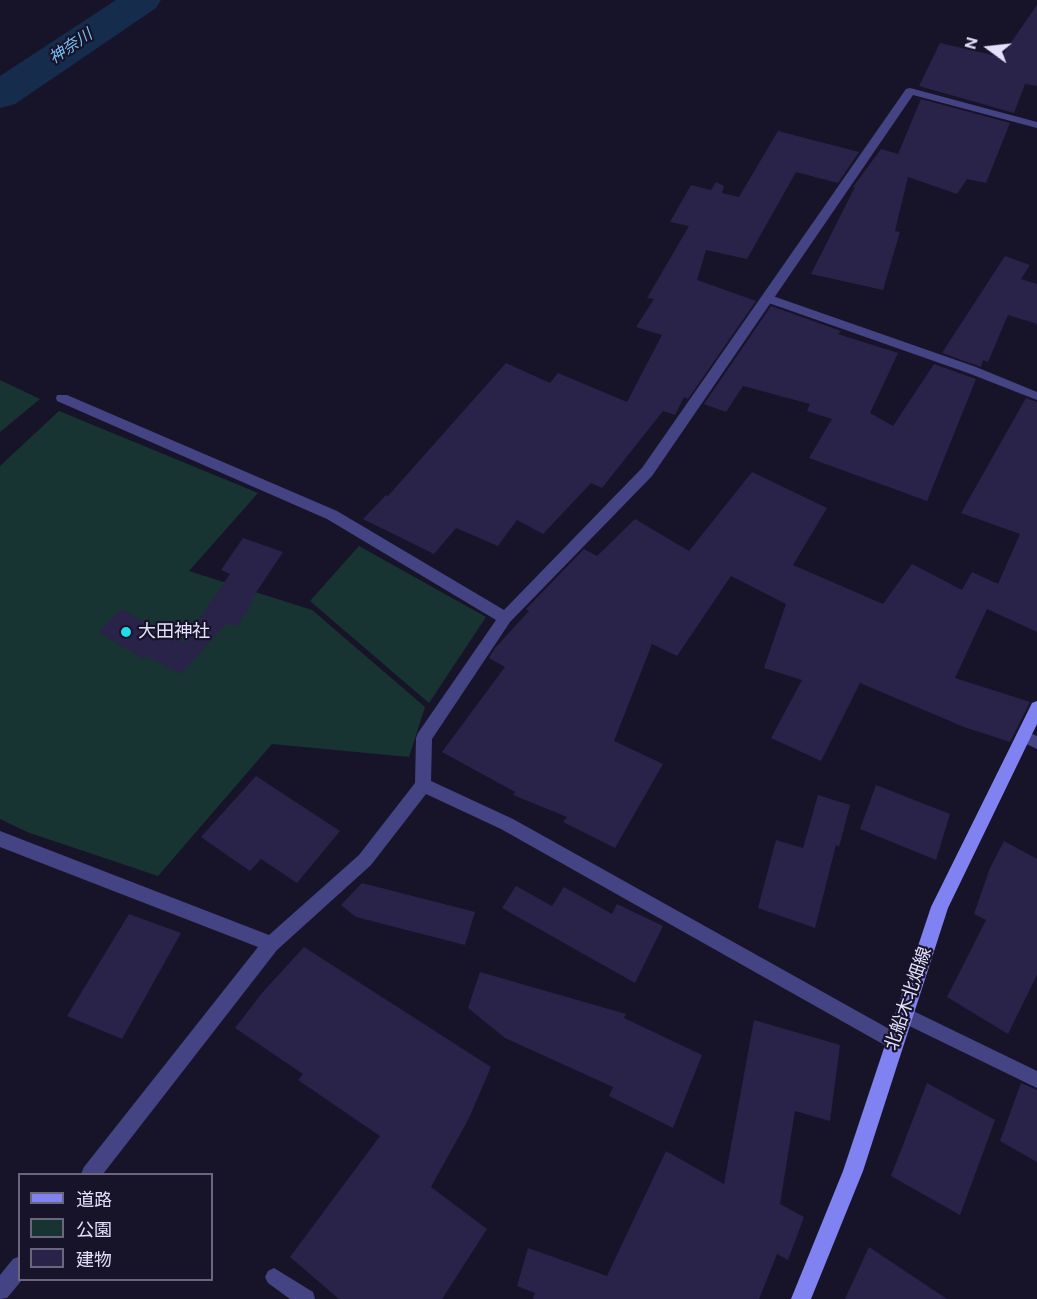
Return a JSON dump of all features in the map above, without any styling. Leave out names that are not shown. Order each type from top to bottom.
[{"type":"main road","name":"北船木北畑線","points":[[801,1299],[853,1171],[940,907],[1030,739],[1037,708]]},
{"type":"street","points":[[92,1173],[271,944],[365,860],[423,785],[424,738],[505,618],[647,472],[910,91],[1037,125]]},
{"type":"street","points":[[62,398],[332,516],[505,618]]},
{"type":"street","points":[[423,785],[507,824],[894,1041]]},
{"type":"street","points":[[0,839],[271,944]]},
{"type":"street","points":[[0,1291],[18,1268]]},
{"type":"lane","points":[[767,298],[972,370],[1037,396]]},
{"type":"lane","points":[[903,1014],[1037,1080]]},
{"type":"lane","points":[[274,1277],[306,1299]]},
{"type":"green space","points":[[0,380],[40,399],[0,432]]},
{"type":"green space","points":[[59,411],[258,493],[189,571],[312,610],[425,707],[409,757],[272,744],[158,876],[27,832],[0,819],[0,466]]},
{"type":"green space","points":[[359,546],[486,617],[429,703],[310,601]]},
{"type":"building","points":[[1037,5],[1037,86],[1025,84],[1014,113],[919,86],[940,43],[1001,57]]},
{"type":"building","points":[[921,99],[1010,123],[986,183],[967,179],[957,194],[908,177],[895,231],[900,232],[883,290],[811,274],[855,187],[853,187],[881,149],[898,154]]},
{"type":"building","points":[[778,131],[859,152],[838,183],[796,172],[747,259],[706,250],[697,280],[756,301],[688,399],[684,397],[675,415],[663,411],[602,488],[591,483],[543,534],[517,520],[498,546],[456,528],[434,554],[363,519],[386,495],[388,496],[506,363],[550,383],[558,373],[627,402],[662,335],[636,327],[654,299],[647,298],[689,226],[670,222],[691,185],[711,190],[716,182],[724,186],[722,193],[739,197]]},
{"type":"building","points":[[1005,256],[1030,265],[1021,279],[1037,284],[1037,324],[1008,315],[988,362],[983,360],[981,367],[942,353]]},
{"type":"building","points":[[771,306],[841,331],[838,334],[898,353],[870,413],[893,426],[934,364],[976,379],[927,501],[809,458],[832,419],[807,411],[810,404],[743,386],[726,412],[704,404]]},
{"type":"building","points":[[1026,398],[1037,402],[1037,632],[987,609],[955,678],[1030,702],[1010,742],[964,727],[860,683],[821,761],[771,738],[802,680],[764,668],[786,604],[731,576],[677,656],[652,644],[614,741],[663,764],[615,848],[563,822],[567,817],[513,795],[515,792],[442,752],[505,667],[489,658],[495,648],[529,611],[526,609],[584,549],[597,556],[635,519],[689,551],[752,472],[827,508],[793,565],[883,604],[912,564],[962,590],[972,572],[998,584],[1020,534],[961,513]]},
{"type":"building","points":[[243,538],[283,552],[251,600],[253,601],[237,626],[227,623],[181,674],[147,656],[144,659],[98,632],[121,609],[183,643],[230,574],[221,570]]},
{"type":"building","points":[[256,776],[340,831],[297,883],[261,859],[250,871],[201,837]]},
{"type":"building","points":[[876,785],[950,814],[936,860],[860,829]]},
{"type":"building","points":[[818,795],[850,805],[839,847],[836,845],[815,928],[758,908],[776,840],[803,848]]},
{"type":"building","points":[[1004,841],[1037,859],[1037,975],[1008,1034],[947,997],[986,920],[974,914],[990,868]]},
{"type":"building","points":[[362,883],[475,912],[465,945],[356,917],[341,905]]},
{"type":"building","points":[[516,886],[552,906],[564,887],[612,914],[617,904],[663,926],[635,983],[502,908]]},
{"type":"building","points":[[129,914],[181,933],[122,1039],[67,1016]]},
{"type":"building","points":[[304,947],[491,1067],[469,1118],[431,1187],[487,1229],[442,1299],[339,1299],[290,1257],[380,1136],[298,1080],[303,1074],[235,1028],[262,993]]},
{"type":"building","points":[[480,972],[626,1014],[624,1018],[702,1055],[673,1128],[609,1096],[613,1087],[505,1038],[468,1008]]},
{"type":"building","points":[[754,1020],[840,1045],[830,1121],[795,1111],[780,1204],[804,1217],[788,1260],[777,1254],[759,1299],[533,1299],[535,1293],[517,1286],[528,1248],[607,1276],[666,1151],[724,1184]]},
{"type":"building","points":[[927,1083],[995,1120],[960,1215],[891,1176]]},
{"type":"building","points":[[1021,1083],[1037,1090],[1037,1162],[1000,1141]]},
{"type":"building","points":[[869,1247],[947,1299],[845,1299]]},
{"type":"waterway","name":"神奈川","points":[[0,95],[142,0]]},
{"type":"place","name":"大田神社","points":[[126,632]]}]
